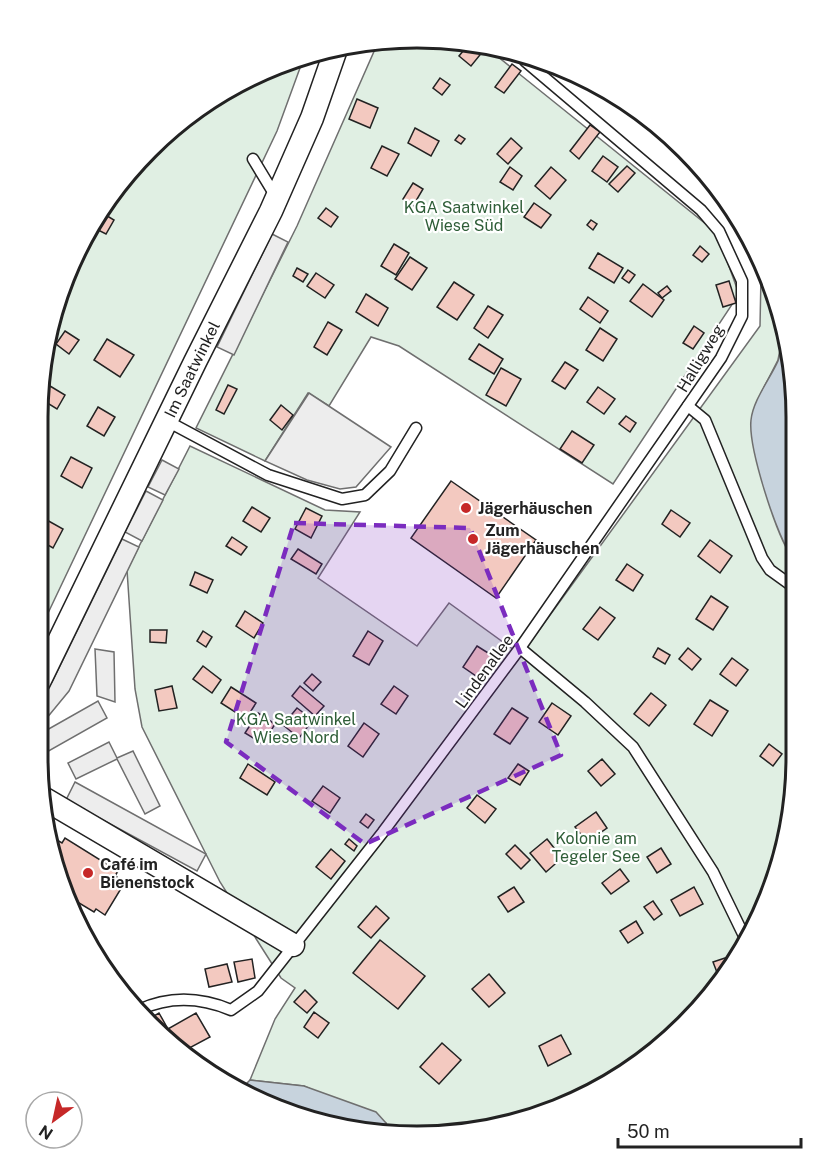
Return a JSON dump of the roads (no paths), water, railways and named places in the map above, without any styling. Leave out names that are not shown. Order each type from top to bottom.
[{"type":"street","name":"Im Saatwinkel","points":[[48,664],[271,211],[312,118],[333,58]]},
{"type":"street","points":[[51,803],[293,945]]},
{"type":"lane","name":"Halligweg","points":[[532,67],[701,210],[719,231],[742,281],[742,316],[720,358],[688,406],[705,420],[762,558],[770,570],[786,582]]},
{"type":"lane","points":[[253,159],[276,197]]},
{"type":"lane","name":"Lindenallee","points":[[293,945],[383,832],[520,648],[688,406]]},
{"type":"lane","points":[[167,421],[268,475],[342,499],[365,495],[390,471],[416,428]]},
{"type":"lane","points":[[520,648],[585,702],[633,747],[713,872],[742,932]]},
{"type":"lane","points":[[147,1008],[168,1001],[193,999],[215,1003],[231,1010],[258,991],[293,945]]},
{"type":"place","name":"Jägerhäuschen","points":[[466,508]]},
{"type":"place","name":"Zum Jägerhäuschen","points":[[473,539]]},
{"type":"place","name":"Café im Bienenstock","points":[[88,873]]},
{"type":"park label","name":"KGA Saatwinkel Wiese Süd","points":[[464,216]]},
{"type":"park label","name":"KGA Saatwinkel Wiese Nord","points":[[296,728]]},
{"type":"park label","name":"Kolonie am Tegeler See","points":[[596,847]]}]
